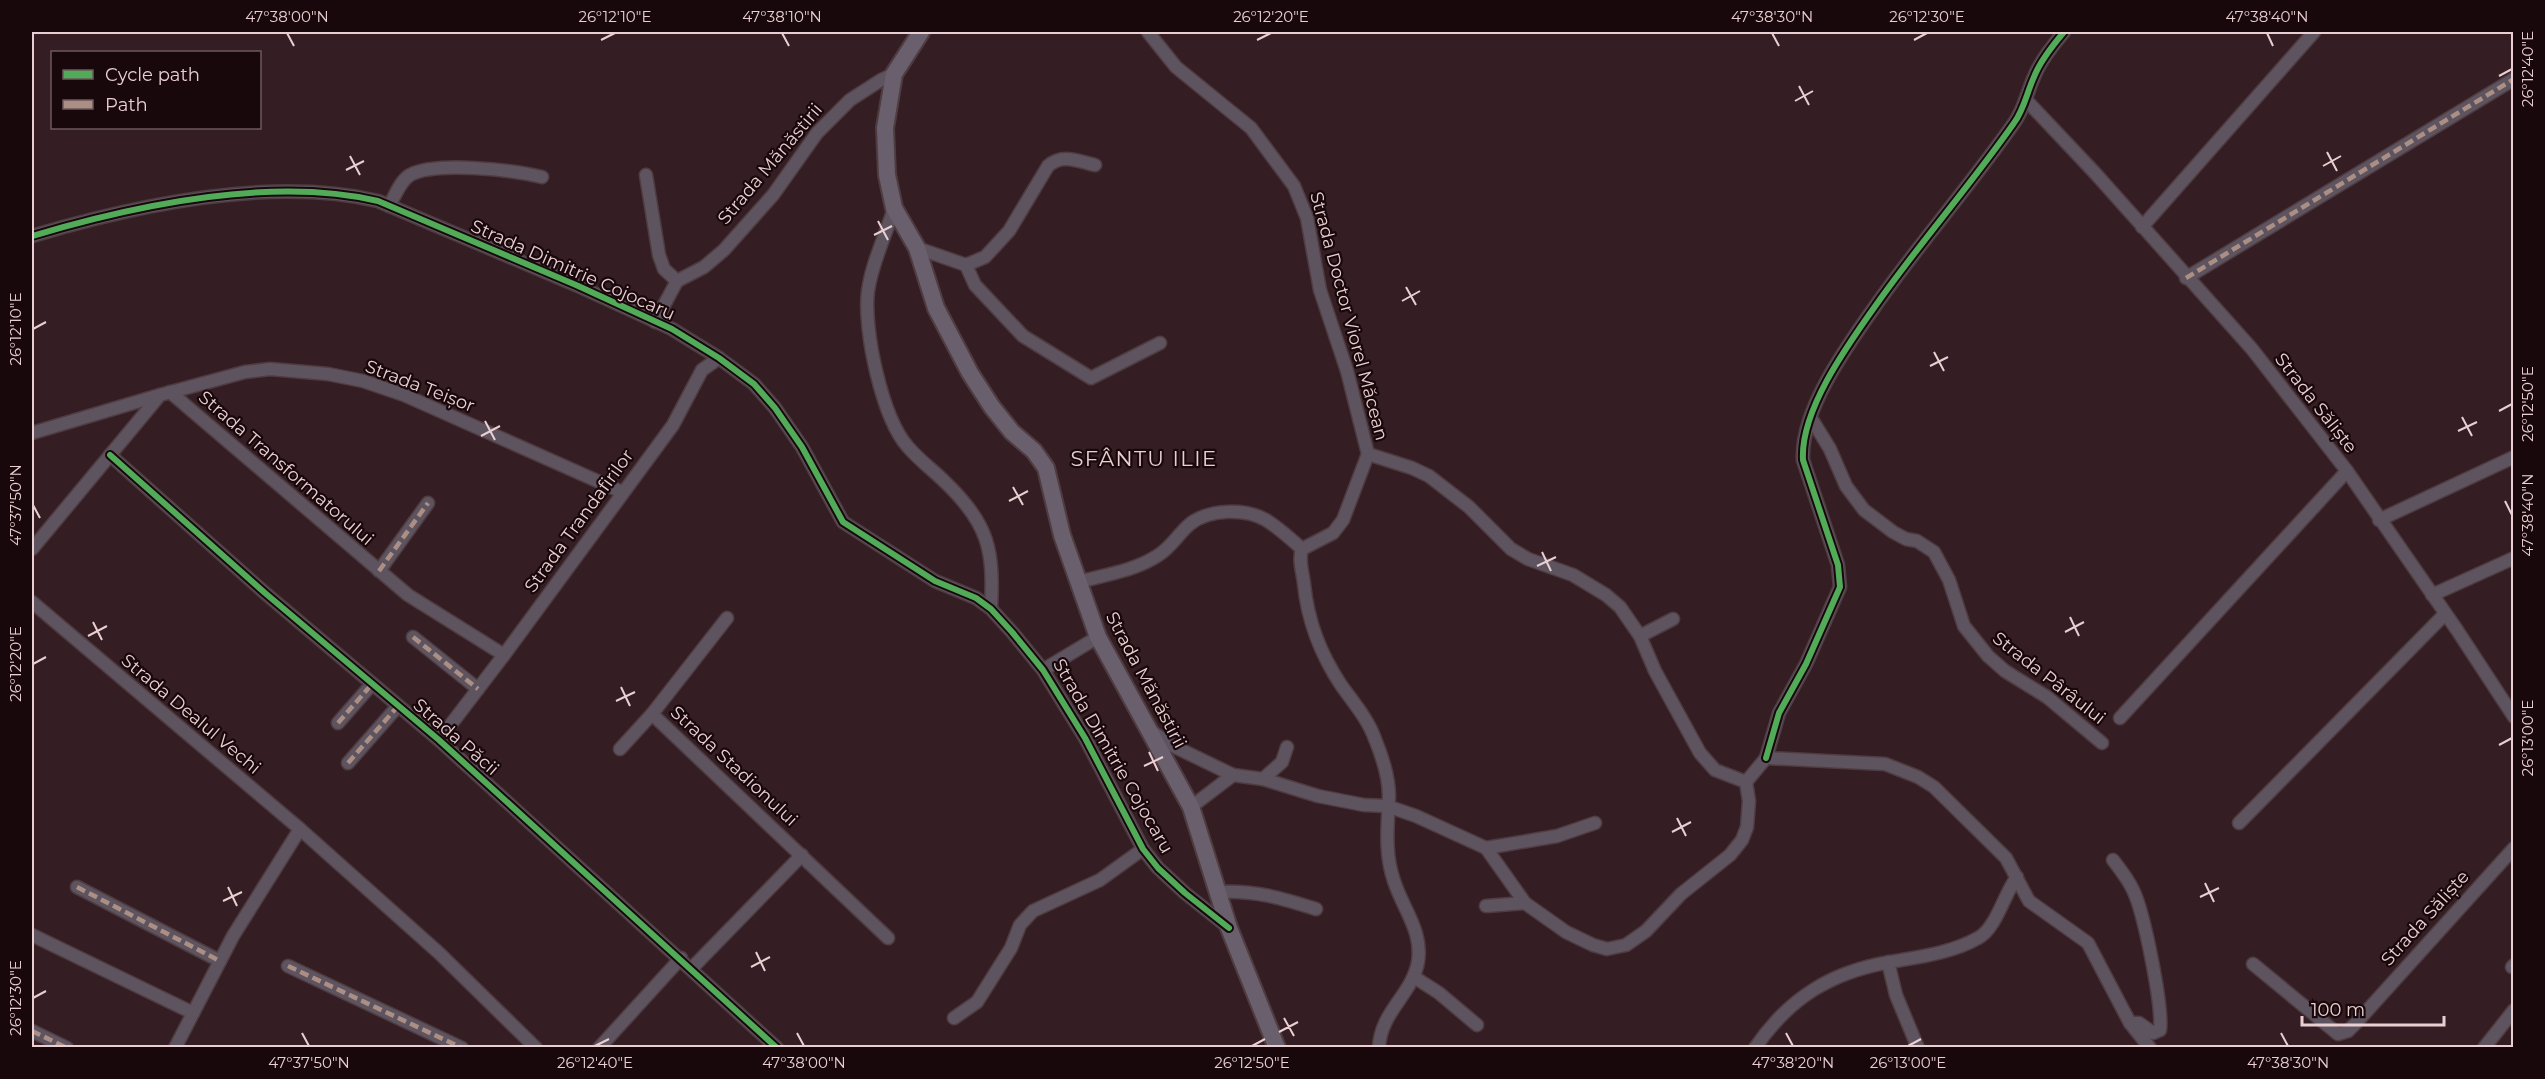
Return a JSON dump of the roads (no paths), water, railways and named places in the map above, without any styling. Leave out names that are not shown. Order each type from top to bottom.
[{"type":"street","name":"Strada Mănăstirii","points":[[921,32],[894,74],[884,141],[887,175],[894,208],[917,248],[936,308],[970,373],[992,407],[1012,432],[1041,459],[1046,468],[1062,535],[1098,637],[1191,807],[1229,928],[1277,1047]]},
{"type":"street","name":"Strada Doctor Viorel Măcean","points":[[1148,32],[1176,67],[1251,128],[1265,144],[1300,198],[1307,218],[1320,290],[1347,371],[1368,454],[1343,520],[1333,532],[1302,549]]},
{"type":"street","points":[[1150,730],[1171,745],[1233,775],[1263,779],[1318,796],[1364,805],[1387,806],[1416,816],[1486,848],[1525,903],[1566,932],[1593,945],[1607,949],[1626,945],[1646,931],[1681,894],[1716,868],[1742,840],[1749,814],[1746,782],[1766,758],[1779,713],[1806,664],[1840,587],[1838,565],[1802,451],[1811,418],[1829,375],[1853,337],[1923,240],[2016,121],[2034,76],[2064,32]]},
{"type":"street","points":[[2142,227],[2314,32]]},
{"type":"street","name":"Strada Mănăstirii","points":[[676,281],[704,267],[724,250],[773,195],[817,133],[850,100],[880,80],[894,74]]},
{"type":"street","points":[[2187,278],[2514,79]]},
{"type":"street","name":"Strada Săliște","points":[[2026,100],[2252,349],[2346,471],[2514,717]]},
{"type":"street","points":[[917,248],[966,265],[985,257],[1010,231],[1048,166],[1054,160],[1061,158],[1095,165]]},
{"type":"street","points":[[389,206],[408,176],[420,172],[472,169],[518,171],[542,177]]},
{"type":"street","name":"Strada Dimitrie Cojocaru","points":[[646,175],[659,255],[664,270],[676,281],[655,322]]},
{"type":"street","name":"Strada Dimitrie Cojocaru","points":[[32,236],[88,219],[156,204],[256,194],[318,192],[350,195],[389,206],[576,285],[703,347],[754,384],[775,408],[802,447],[843,522],[934,581],[976,598],[991,609],[1043,670],[1104,770],[1143,849],[1158,868],[1178,887],[1211,916],[1229,928]]},
{"type":"street","points":[[894,208],[868,291],[867,319],[883,395],[894,424],[907,447],[963,500],[979,524],[988,543],[992,563],[991,609]]},
{"type":"street","points":[[966,265],[975,285],[1023,336],[1091,378],[1160,343]]},
{"type":"street","name":"Strada Trandafirilor","points":[[439,740],[673,425],[702,370],[703,347]]},
{"type":"street","name":"Strada Trandafirilor","points":[[702,370],[718,358]]},
{"type":"street","name":"Strada Teișor","points":[[32,433],[245,372],[270,369],[310,372],[363,381],[404,395],[622,492]]},
{"type":"street","points":[[32,549],[110,454],[165,394]]},
{"type":"street","name":"Strada Transformatorului","points":[[165,394],[379,572],[430,611],[504,655]]},
{"type":"street","name":"Strada Pârâului","points":[[1811,418],[1830,449],[1846,486],[1864,510],[1893,532],[1926,545],[1934,552],[1948,580],[1964,626],[1988,656],[2005,671],[2047,696],[2102,743]]},
{"type":"street","name":"Strada Păcii","points":[[110,454],[265,593],[439,740],[777,1047]]},
{"type":"street","name":"Strada Doctor Viorel Măcean","points":[[1368,454],[1429,476],[1468,507],[1511,549],[1528,559],[1573,575],[1606,595],[1620,607],[1640,636],[1691,738],[1715,770],[1746,782]]},
{"type":"street","points":[[2379,520],[2514,457]]},
{"type":"street","points":[[2120,718],[2346,471]]},
{"type":"street","name":"Strada Transformatorului","points":[[379,572],[428,503]]},
{"type":"street","points":[[1078,582],[1148,561],[1173,544],[1188,525],[1215,513],[1252,515],[1265,520],[1302,549],[1300,558],[1306,608],[1312,632],[1327,663],[1374,736],[1388,780],[1387,856],[1394,882],[1417,937],[1419,950],[1414,977],[1384,1022],[1379,1047]]},
{"type":"street","points":[[2432,596],[2514,558]]},
{"type":"street","name":"Strada Dealul Vechi","points":[[32,602],[300,829],[439,953],[536,1047]]},
{"type":"street","points":[[2239,823],[2445,614]]},
{"type":"street","name":"Strada Stadionului","points":[[727,618],[652,714],[888,938]]},
{"type":"street","points":[[1640,636],[1674,619]]},
{"type":"street","points":[[413,637],[478,689]]},
{"type":"street","points":[[1043,670],[1098,637]]},
{"type":"street","points":[[338,723],[372,684]]},
{"type":"street","name":"Strada Păcii","points":[[348,763],[398,706]]},
{"type":"street","points":[[621,749],[652,714]]},
{"type":"street","points":[[1263,779],[1282,762],[1287,747]]},
{"type":"street","points":[[1766,758],[1885,764],[1918,777],[1934,787],[2006,858],[2029,901],[2084,939],[2093,949],[2130,1023],[2150,1047]]},
{"type":"street","points":[[1191,807],[1233,775]]},
{"type":"street","points":[[1486,848],[1557,836],[1595,823]]},
{"type":"street","points":[[178,1046],[220,961],[260,891],[300,829]]},
{"type":"street","name":"Strada Săliște","points":[[2253,964],[2338,1034],[2342,1034],[2356,1023],[2514,848]]},
{"type":"street","points":[[954,1018],[977,1002],[1011,948],[1020,925],[1033,911],[1100,880],[1143,849]]},
{"type":"street","points":[[692,968],[802,855]]},
{"type":"street","points":[[2112,860],[2127,878],[2139,904],[2160,1009],[2160,1030],[2157,1032],[2153,1033],[2139,1023],[2130,1023]]},
{"type":"street","points":[[1755,1047],[1791,1004],[1805,993],[1840,977],[1888,962],[1919,957],[1978,938],[1987,931],[2008,888],[2017,877]]},
{"type":"street","points":[[77,887],[220,961]]},
{"type":"street","points":[[1218,892],[1242,891],[1273,895],[1316,909]]},
{"type":"street","points":[[1486,906],[1525,903]]},
{"type":"street","points":[[32,935],[193,1013]]},
{"type":"street","points":[[599,1047],[681,958]]},
{"type":"street","points":[[1888,962],[1896,995],[1918,1047]]},
{"type":"street","points":[[288,966],[462,1047]]},
{"type":"street","points":[[1414,977],[1439,993],[1477,1024]]},
{"type":"street","points":[[2484,1047],[2514,1010]]},
{"type":"street","points":[[32,1031],[67,1047]]},
{"type":"district","name":"SFÂNTU ILIE","points":[[1144,458]]}]
